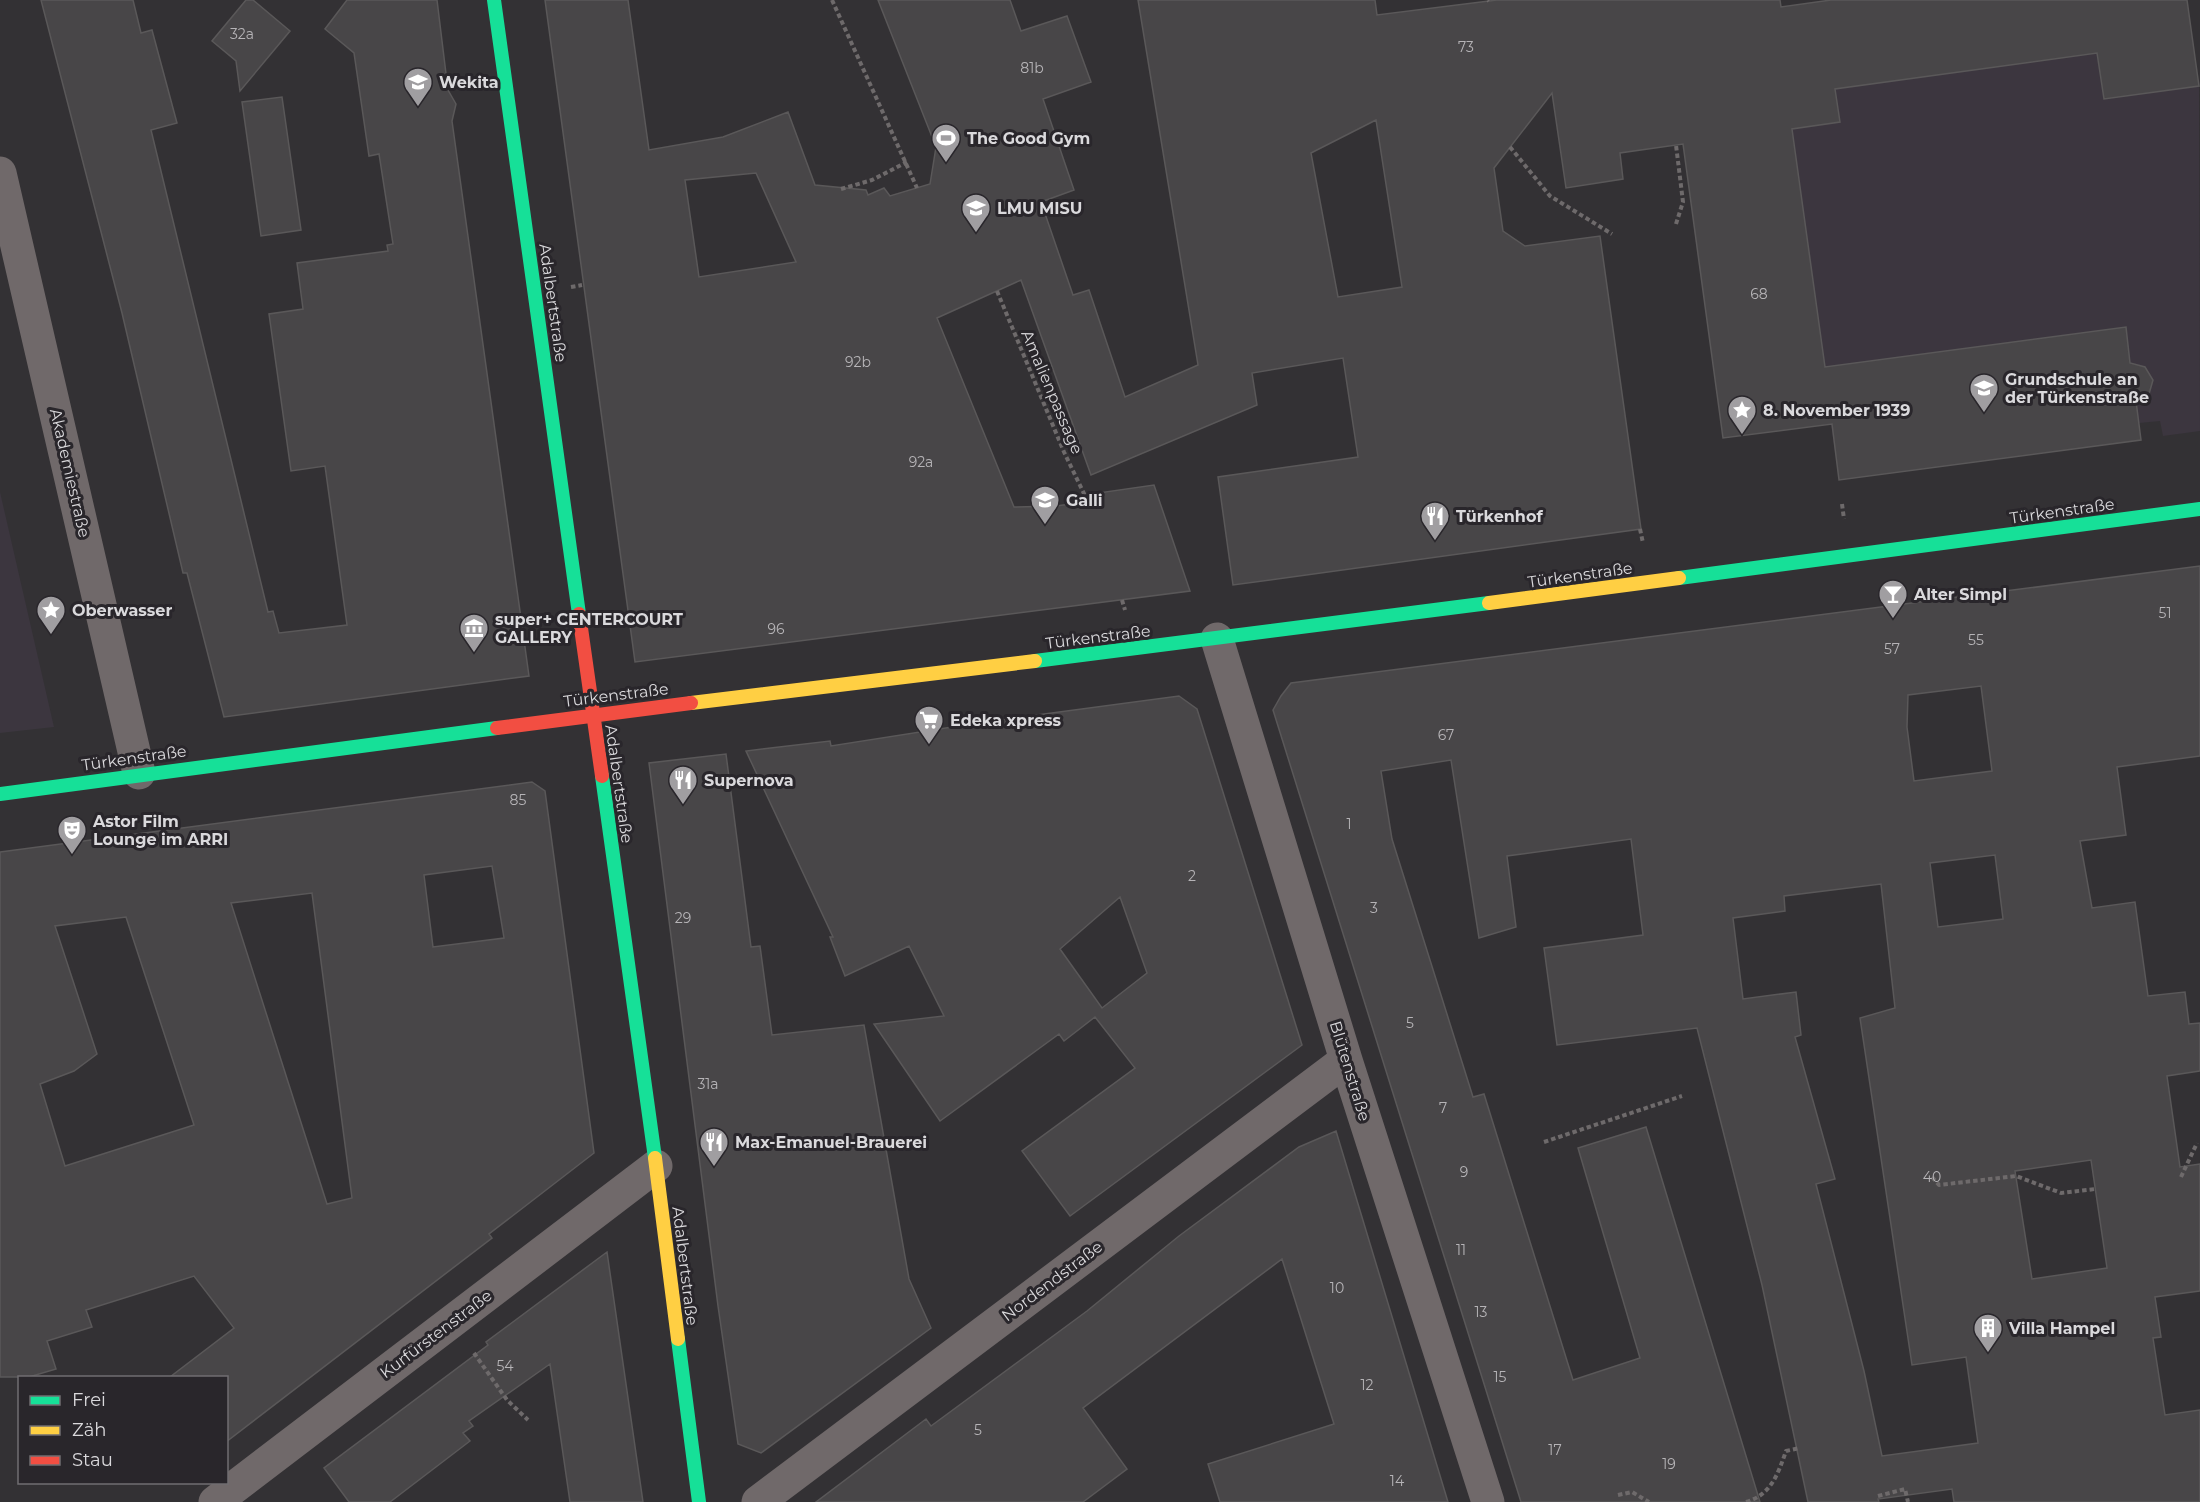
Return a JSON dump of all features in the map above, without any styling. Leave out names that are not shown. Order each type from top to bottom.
[{"type":"street","name":"Adalbertstraße","points":[[494,0],[656,1166],[699,1502]]},
{"type":"street","name":"Akademiestraße","points":[[0,173],[139,773]]},
{"type":"street","name":"Türkenstraße","points":[[0,794],[139,773],[593,714],[1217,639],[2200,509]]},
{"type":"street","name":"Blütenstraße","points":[[1217,639],[1346,1060],[1488,1502]]},
{"type":"street","name":"Nordendstraße","points":[[758,1502],[1346,1060]]},
{"type":"street","name":"Kurfürstenstraße","points":[[215,1502],[656,1166]]},
{"type":"path","points":[[832,0],[917,188]]},
{"type":"path","points":[[1676,145],[1683,202],[1676,224]]},
{"type":"path","points":[[1510,147],[1550,196],[1612,234]]},
{"type":"path","points":[[841,189],[872,180],[907,162]]},
{"type":"path","name":"Amalienpassage","points":[[997,291],[1064,452],[1088,502]]},
{"type":"path","points":[[1842,504],[1844,519]]},
{"type":"path","points":[[1641,529],[1643,545]]},
{"type":"path","points":[[1122,600],[1125,611]]},
{"type":"path","points":[[1544,1142],[1682,1096]]},
{"type":"path","points":[[2181,1177],[2197,1143]]},
{"type":"path","points":[[1932,1177],[1939,1185],[2016,1176],[2061,1193],[2095,1190]]},
{"type":"path","points":[[468,1345],[507,1400],[528,1420]]},
{"type":"path","points":[[1746,1502],[1758,1499],[1777,1479],[1786,1451],[1800,1448]]},
{"type":"path","points":[[1878,1496],[1905,1490],[1908,1502]]},
{"type":"path","points":[[1618,1496],[1632,1492],[1649,1502]]},
{"type":"shaded area","points":[[2097,53],[2104,99],[2199,86],[2200,431],[2163,436],[2160,421],[2139,423],[2141,440],[1839,480],[1831,424],[1723,438],[1693,221],[1802,206],[1792,129],[1835,89]]},
{"type":"shaded area","points":[[0,492],[54,727],[0,733]]},
{"type":"building","points":[[41,0],[133,0],[141,33],[152,30],[177,123],[151,130],[268,612],[273,611],[279,633],[347,625],[325,466],[291,471],[269,314],[303,309],[297,263],[388,251],[387,245],[393,244],[379,154],[369,156],[354,53],[325,29],[347,0],[437,0],[448,90],[456,104],[452,121],[529,676],[224,717],[187,573],[183,573],[122,313]]},
{"type":"building","points":[[246,0],[253,0],[290,31],[240,91],[236,61],[212,41]]},
{"type":"building","points":[[545,0],[628,0],[649,150],[723,137],[788,112],[815,185],[866,190],[868,195],[884,188],[890,196],[930,184],[936,147],[878,0],[1010,0],[1021,31],[1067,16],[1091,82],[1043,99],[1074,190],[1041,202],[1073,295],[1089,290],[1125,397],[1198,365],[1138,0],[1375,0],[1377,15],[1497,0],[1780,0],[1781,7],[1831,0],[2187,0],[2199,86],[2104,99],[2097,53],[1835,89],[1840,122],[1792,129],[1825,367],[2126,327],[2130,363],[2145,367],[2153,380],[2149,394],[2136,401],[2141,440],[1839,480],[1832,424],[1723,438],[1683,144],[1620,153],[1623,179],[1566,188],[1552,93],[1494,168],[1503,231],[1525,246],[1600,236],[1641,529],[1233,585],[1218,477],[1358,457],[1343,358],[1252,373],[1257,405],[1091,475],[1021,280],[937,318],[1014,507],[1056,506],[1100,500],[1098,493],[1154,485],[1190,591],[635,662]],"holes":[[[1376,120],[1402,287],[1338,297],[1311,153]],[[756,173],[796,262],[699,277],[685,180]]]},
{"type":"building","points":[[282,97],[301,230],[261,236],[242,102]]},
{"type":"building","points":[[2200,566],[2200,756],[2117,767],[2126,835],[2080,841],[2092,908],[2135,902],[2148,996],[2185,992],[2189,1024],[2200,1023],[2200,1071],[2167,1076],[2180,1167],[2200,1164],[2200,1291],[2155,1297],[2161,1337],[2153,1338],[2165,1415],[2200,1410],[2200,1502],[1954,1502],[1952,1489],[1878,1499],[1879,1502],[1808,1502],[1762,1285],[1697,1028],[1557,1045],[1544,948],[1643,935],[1631,839],[1507,856],[1516,927],[1479,938],[1451,760],[1381,771],[1392,839],[1473,1097],[1484,1094],[1573,1380],[1640,1358],[1578,1148],[1646,1127],[1760,1502],[1521,1502],[1273,710],[1291,683]],"holes":[[[1981,686],[1992,771],[1914,781],[1907,727],[1908,695]],[[1995,855],[2003,919],[1938,927],[1930,863]],[[1881,884],[1895,1008],[1860,1018],[1912,1365],[1966,1357],[1978,1443],[1882,1456],[1864,1371],[1816,1184],[1835,1179],[1795,1037],[1801,1035],[1796,992],[1743,999],[1733,918],[1785,911],[1784,896]],[[2091,1160],[2107,1268],[2032,1279],[2015,1171]]]},
{"type":"building","points":[[1179,696],[1197,709],[1302,1045],[1070,1216],[1022,1151],[1135,1068],[1095,1017],[1064,1041],[1059,1034],[940,1121],[874,1024],[944,1016],[909,946],[845,976],[830,937],[833,937],[746,751],[830,741],[831,746],[984,722]],"holes":[[[1120,897],[1147,973],[1102,1008],[1060,949]]]},
{"type":"building","points":[[726,754],[751,947],[760,946],[772,1035],[864,1025],[909,1279],[931,1328],[761,1453],[738,1444],[718,1306],[649,763]]},
{"type":"building","points":[[532,782],[545,791],[594,1153],[489,1234],[492,1238],[228,1440],[228,1376],[171,1376],[234,1328],[194,1276],[86,1310],[92,1327],[47,1341],[56,1369],[32,1376],[0,1377],[0,852]],"holes":[[[492,866],[504,938],[433,947],[424,875]],[[312,893],[352,1198],[327,1204],[231,903]],[[126,917],[194,1125],[65,1166],[40,1084],[74,1071],[97,1054],[55,926]]]},
{"type":"building","points":[[1336,1131],[1448,1502],[1220,1502],[1208,1464],[1334,1424],[1282,1259],[1083,1408],[1127,1469],[1083,1502],[816,1502],[926,1419],[931,1426],[1087,1311],[1179,1236],[1299,1147]]},
{"type":"building","points":[[607,1252],[643,1502],[570,1502],[550,1364],[469,1421],[473,1426],[463,1433],[470,1441],[390,1502],[349,1502],[324,1468],[488,1345],[486,1342]]},
{"type":"traffic: fast","points":[[494,0],[579,614]]},
{"type":"traffic: fast","points":[[1679,578],[2200,509]]},
{"type":"traffic: fast","points":[[1035,661],[1489,603]]},
{"type":"traffic: fast","points":[[0,794],[497,728]]},
{"type":"traffic: fast","points":[[602,776],[655,1158]]},
{"type":"traffic: fast","points":[[678,1339],[699,1502]]},
{"type":"traffic: slow","points":[[1489,603],[1679,578]]},
{"type":"traffic: slow","points":[[691,703],[1035,661]]},
{"type":"traffic: slow","points":[[655,1158],[678,1339]]},
{"type":"traffic: jam","points":[[579,614],[602,776]]},
{"type":"traffic: jam","points":[[497,728],[691,703]]},
{"type":"place","name":"Wekita","points":[[418,108]]},
{"type":"place","name":"The Good Gym","points":[[946,164]]},
{"type":"place","name":"LMU MISU","points":[[976,234]]},
{"type":"place","name":"Grundschule an der Türkenstraße","points":[[1984,414]]},
{"type":"place","name":"8. November 1939","points":[[1742,436]]},
{"type":"place","name":"Galli","points":[[1045,526]]},
{"type":"place","name":"Türkenhof","points":[[1435,542]]},
{"type":"place","name":"Alter Simpl","points":[[1893,620]]},
{"type":"place","name":"Oberwasser","points":[[51,636]]},
{"type":"place","name":"super+ CENTERCOURT GALLERY","points":[[474,654]]},
{"type":"place","name":"Edeka xpress","points":[[929,746]]},
{"type":"place","name":"Supernova","points":[[683,806]]},
{"type":"place","name":"Astor Film Lounge im ARRI","points":[[72,856]]},
{"type":"place","name":"Max-Emanuel-Brauerei","points":[[714,1168]]},
{"type":"place","name":"Villa Hampel","points":[[1988,1354]]}]
